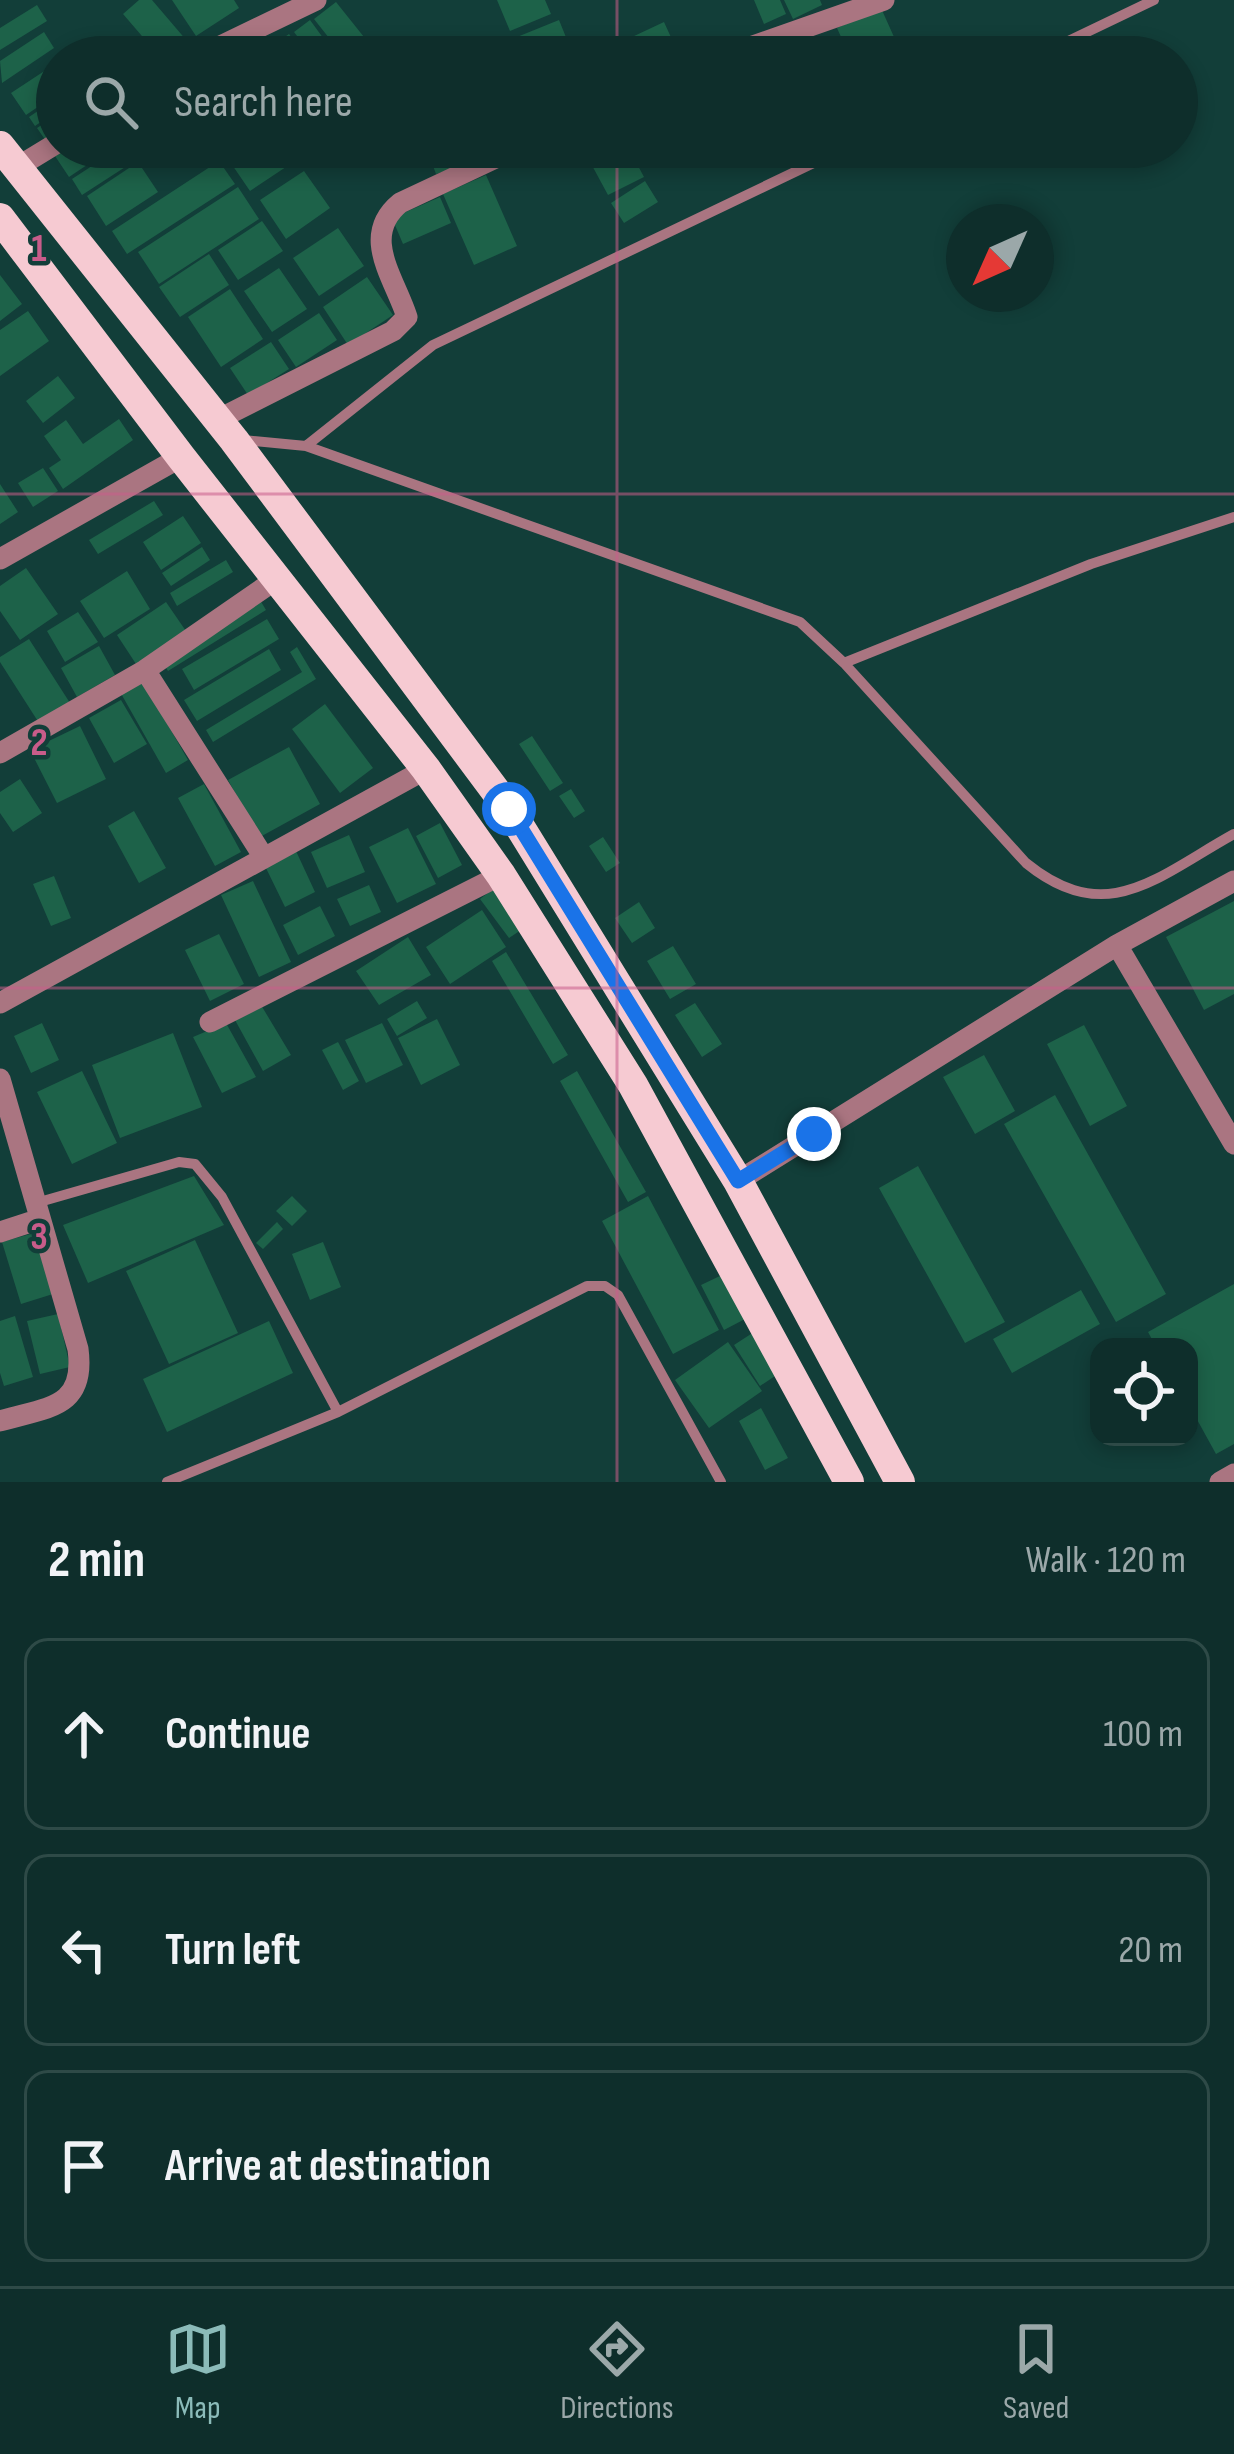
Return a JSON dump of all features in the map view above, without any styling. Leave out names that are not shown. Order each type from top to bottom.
[{"type":"main road","points":[[8,157],[225,430],[509,809],[738,1181],[900,1482]]},
{"type":"main road","points":[[0,218],[181,458],[426,769],[501,874],[633,1085],[847,1481]]},
{"type":"street","points":[[241,36],[316,0]]},
{"type":"street","points":[[782,36],[884,0]]},
{"type":"street","points":[[225,430],[393,331],[406,317],[387,271],[380,234],[385,215],[400,202],[474,168]]},
{"type":"street","points":[[0,560],[181,458]]},
{"type":"street","points":[[0,753],[145,670],[278,578]]},
{"type":"street","points":[[145,670],[263,856]]},
{"type":"street","points":[[0,1003],[426,769]]},
{"type":"street","points":[[209,1022],[501,874]]},
{"type":"street","points":[[738,1181],[1118,945],[1234,881]]},
{"type":"street","points":[[1118,945],[1234,1144]]},
{"type":"street","points":[[0,1079],[10,1156],[38,1211],[78,1349],[79,1384],[60,1403],[0,1420]]},
{"type":"street","points":[[0,1232],[38,1211]]},
{"type":"street","points":[[1220,1482],[1234,1474]]},
{"type":"lane","points":[[1079,36],[1154,0]]},
{"type":"lane","points":[[305,446],[433,346],[803,168]]},
{"type":"lane","points":[[225,430],[305,446],[800,622],[844,663],[1026,863],[1050,883],[1077,894],[1112,896],[1142,885],[1234,834]]},
{"type":"lane","points":[[844,663],[1091,564],[1234,517]]},
{"type":"lane","points":[[38,1211],[179,1162],[195,1164],[222,1197],[338,1412]]},
{"type":"lane","points":[[167,1482],[338,1412],[587,1286],[605,1286],[618,1295],[721,1482]]},
{"type":"building","points":[[139,0],[152,0],[183,36],[142,36],[123,14]]},
{"type":"building","points":[[172,0],[234,0],[239,8],[196,36]]},
{"type":"building","points":[[497,0],[545,0],[551,14],[510,31]]},
{"type":"building","points":[[754,0],[780,0],[786,14],[764,24]]},
{"type":"building","points":[[784,0],[820,0],[822,5],[793,19]]},
{"type":"building","points":[[336,2],[363,36],[327,36],[314,19]]},
{"type":"building","points":[[37,5],[47,21],[0,50],[0,28]]},
{"type":"building","points":[[881,8],[894,36],[841,36],[837,28]]},
{"type":"building","points":[[310,20],[322,36],[297,36],[294,32]]},
{"type":"building","points":[[559,20],[565,36],[519,36]]},
{"type":"building","points":[[664,22],[670,36],[634,36]]},
{"type":"building","points":[[36,37],[36,60],[2,83],[0,61]]},
{"type":"building","points":[[36,77],[36,108],[26,115],[11,93]]},
{"type":"building","points":[[89,168],[124,168],[82,195],[72,179]]},
{"type":"building","points":[[129,168],[142,168],[158,192],[106,226],[87,196]]},
{"type":"building","points":[[208,168],[224,168],[235,184],[127,254],[112,231]]},
{"type":"building","points":[[234,168],[284,168],[250,191]]},
{"type":"building","points":[[593,168],[639,168],[644,177],[608,195]]},
{"type":"building","points":[[304,171],[330,208],[286,239],[260,200]]},
{"type":"building","points":[[486,175],[517,246],[474,265],[443,194]]},
{"type":"building","points":[[645,181],[658,202],[624,223],[611,203]]},
{"type":"building","points":[[238,187],[259,219],[159,284],[138,252]]},
{"type":"building","points":[[440,197],[451,223],[403,244],[392,218]]},
{"type":"building","points":[[262,221],[283,251],[238,280],[218,250]]},
{"type":"building","points":[[338,228],[364,266],[319,296],[293,258]]},
{"type":"building","points":[[209,254],[229,285],[180,317],[159,287]]},
{"type":"building","points":[[279,268],[307,309],[272,332],[244,291]]},
{"type":"building","points":[[0,275],[22,304],[0,321]]},
{"type":"building","points":[[367,277],[393,315],[348,345],[323,307]]},
{"type":"building","points":[[230,289],[263,339],[221,367],[188,317]]},
{"type":"building","points":[[28,311],[49,341],[0,376],[0,330]]},
{"type":"building","points":[[319,313],[337,340],[296,367],[278,340]]},
{"type":"building","points":[[271,342],[289,369],[248,395],[230,368]]},
{"type":"building","points":[[58,376],[75,398],[43,423],[26,401]]},
{"type":"building","points":[[119,419],[133,440],[63,489],[49,468],[61,460],[44,436],[66,420],[83,444]]},
{"type":"building","points":[[43,468],[58,491],[33,507],[18,483]]},
{"type":"building","points":[[0,484],[18,512],[0,524]]},
{"type":"building","points":[[154,501],[163,515],[98,554],[89,540]]},
{"type":"building","points":[[183,516],[201,543],[161,570],[143,542]]},
{"type":"building","points":[[202,547],[210,560],[171,586],[162,573]]},
{"type":"building","points":[[226,560],[233,572],[177,606],[170,593]]},
{"type":"building","points":[[26,568],[58,614],[20,640],[0,611],[0,586]]},
{"type":"building","points":[[127,571],[150,609],[104,638],[80,601]]},
{"type":"building","points":[[260,600],[266,610],[168,671],[162,661]]},
{"type":"building","points":[[166,602],[188,634],[138,667],[117,635]]},
{"type":"building","points":[[78,612],[98,642],[65,662],[47,631]]},
{"type":"building","points":[[267,619],[279,639],[194,690],[182,669]]},
{"type":"building","points":[[29,639],[70,703],[39,723],[0,662],[0,657]]},
{"type":"building","points":[[99,646],[115,675],[77,697],[61,668]]},
{"type":"building","points":[[297,647],[316,679],[213,742],[206,730],[302,672],[290,652]]},
{"type":"building","points":[[269,649],[281,670],[197,721],[184,700]]},
{"type":"building","points":[[141,678],[188,760],[166,773],[119,690]]},
{"type":"building","points":[[121,700],[147,744],[114,763],[89,718]]},
{"type":"building","points":[[325,704],[373,768],[340,793],[292,729]]},
{"type":"building","points":[[80,726],[106,779],[57,803],[30,750]]},
{"type":"building","points":[[532,736],[563,783],[550,791],[519,744]]},
{"type":"building","points":[[289,747],[320,804],[260,837],[228,780]]},
{"type":"building","points":[[20,779],[42,813],[13,832],[0,813],[0,792]]},
{"type":"building","points":[[204,784],[241,852],[215,866],[178,798]]},
{"type":"building","points":[[571,789],[585,811],[574,818],[559,796]]},
{"type":"building","points":[[134,811],[166,868],[139,883],[108,826]]},
{"type":"building","points":[[440,823],[462,865],[438,878],[416,836]]},
{"type":"building","points":[[408,828],[436,884],[397,903],[369,847]]},
{"type":"building","points":[[349,835],[365,872],[327,888],[311,852]]},
{"type":"building","points":[[603,837],[620,863],[606,872],[589,846]]},
{"type":"building","points":[[296,851],[315,892],[285,907],[265,866]]},
{"type":"building","points":[[54,876],[71,918],[51,926],[33,884]]},
{"type":"building","points":[[253,881],[291,962],[259,977],[221,895]]},
{"type":"building","points":[[369,885],[381,912],[350,926],[337,899]]},
{"type":"building","points":[[497,886],[527,926],[509,938],[480,899]]},
{"type":"building","points":[[1234,901],[1234,994],[1204,1010],[1166,937]]},
{"type":"building","points":[[639,902],[655,928],[632,943],[615,918]]},
{"type":"building","points":[[320,906],[335,936],[298,955],[283,925]]},
{"type":"building","points":[[482,910],[506,947],[450,984],[426,947]]},
{"type":"building","points":[[219,934],[244,984],[210,1001],[185,950]]},
{"type":"building","points":[[408,937],[431,975],[379,1005],[356,971]]},
{"type":"building","points":[[673,946],[696,984],[670,999],[647,961]]},
{"type":"building","points":[[506,952],[568,1055],[553,1064],[492,961]]},
{"type":"building","points":[[417,1001],[427,1018],[397,1036],[387,1019]]},
{"type":"building","points":[[695,1003],[722,1044],[702,1057],[675,1015]]},
{"type":"building","points":[[261,1005],[291,1055],[263,1071],[235,1020]]},
{"type":"building","points":[[437,1019],[460,1065],[421,1085],[398,1038]]},
{"type":"building","points":[[42,1023],[59,1060],[31,1073],[14,1036]]},
{"type":"building","points":[[226,1023],[256,1077],[222,1093],[193,1037]]},
{"type":"building","points":[[382,1023],[403,1065],[366,1083],[345,1040]]},
{"type":"building","points":[[1084,1025],[1127,1106],[1090,1126],[1047,1044]]},
{"type":"building","points":[[173,1033],[202,1107],[120,1138],[92,1065]]},
{"type":"building","points":[[338,1042],[359,1081],[343,1090],[322,1050]]},
{"type":"building","points":[[984,1055],[1015,1111],[975,1134],[943,1077]]},
{"type":"building","points":[[82,1071],[117,1143],[72,1164],[37,1092]]},
{"type":"building","points":[[577,1071],[646,1192],[628,1202],[560,1081]]},
{"type":"building","points":[[1055,1095],[1166,1294],[1116,1322],[1004,1124]]},
{"type":"building","points":[[918,1166],[1005,1322],[965,1343],[879,1188]]},
{"type":"building","points":[[194,1176],[224,1225],[88,1283],[63,1225]]},
{"type":"building","points":[[292,1196],[307,1211],[292,1226],[276,1211]]},
{"type":"building","points":[[648,1196],[719,1330],[673,1354],[602,1221]]},
{"type":"building","points":[[277,1222],[283,1229],[263,1249],[256,1243]]},
{"type":"building","points":[[34,1233],[53,1294],[21,1304],[2,1242]]},
{"type":"building","points":[[195,1240],[238,1333],[169,1364],[126,1271]]},
{"type":"building","points":[[323,1242],[341,1287],[310,1300],[292,1254]]},
{"type":"building","points":[[722,1275],[745,1319],[724,1330],[701,1285]]},
{"type":"building","points":[[1234,1284],[1234,1444],[1216,1454],[1198,1421],[1198,1338],[1151,1338],[1148,1332]]},
{"type":"building","points":[[1081,1290],[1100,1324],[1012,1373],[993,1339]]},
{"type":"building","points":[[58,1314],[70,1367],[40,1374],[27,1321]]},
{"type":"building","points":[[15,1316],[33,1377],[4,1386],[0,1321]]},
{"type":"building","points":[[269,1321],[293,1373],[167,1432],[143,1379]]},
{"type":"building","points":[[754,1332],[781,1372],[760,1386],[734,1345]]},
{"type":"building","points":[[728,1342],[762,1391],[709,1428],[675,1380]]},
{"type":"building","points":[[761,1408],[788,1458],[765,1470],[739,1421]]},
{"type":"route","points":[[509,809],[738,1181],[814,1134]]}]
